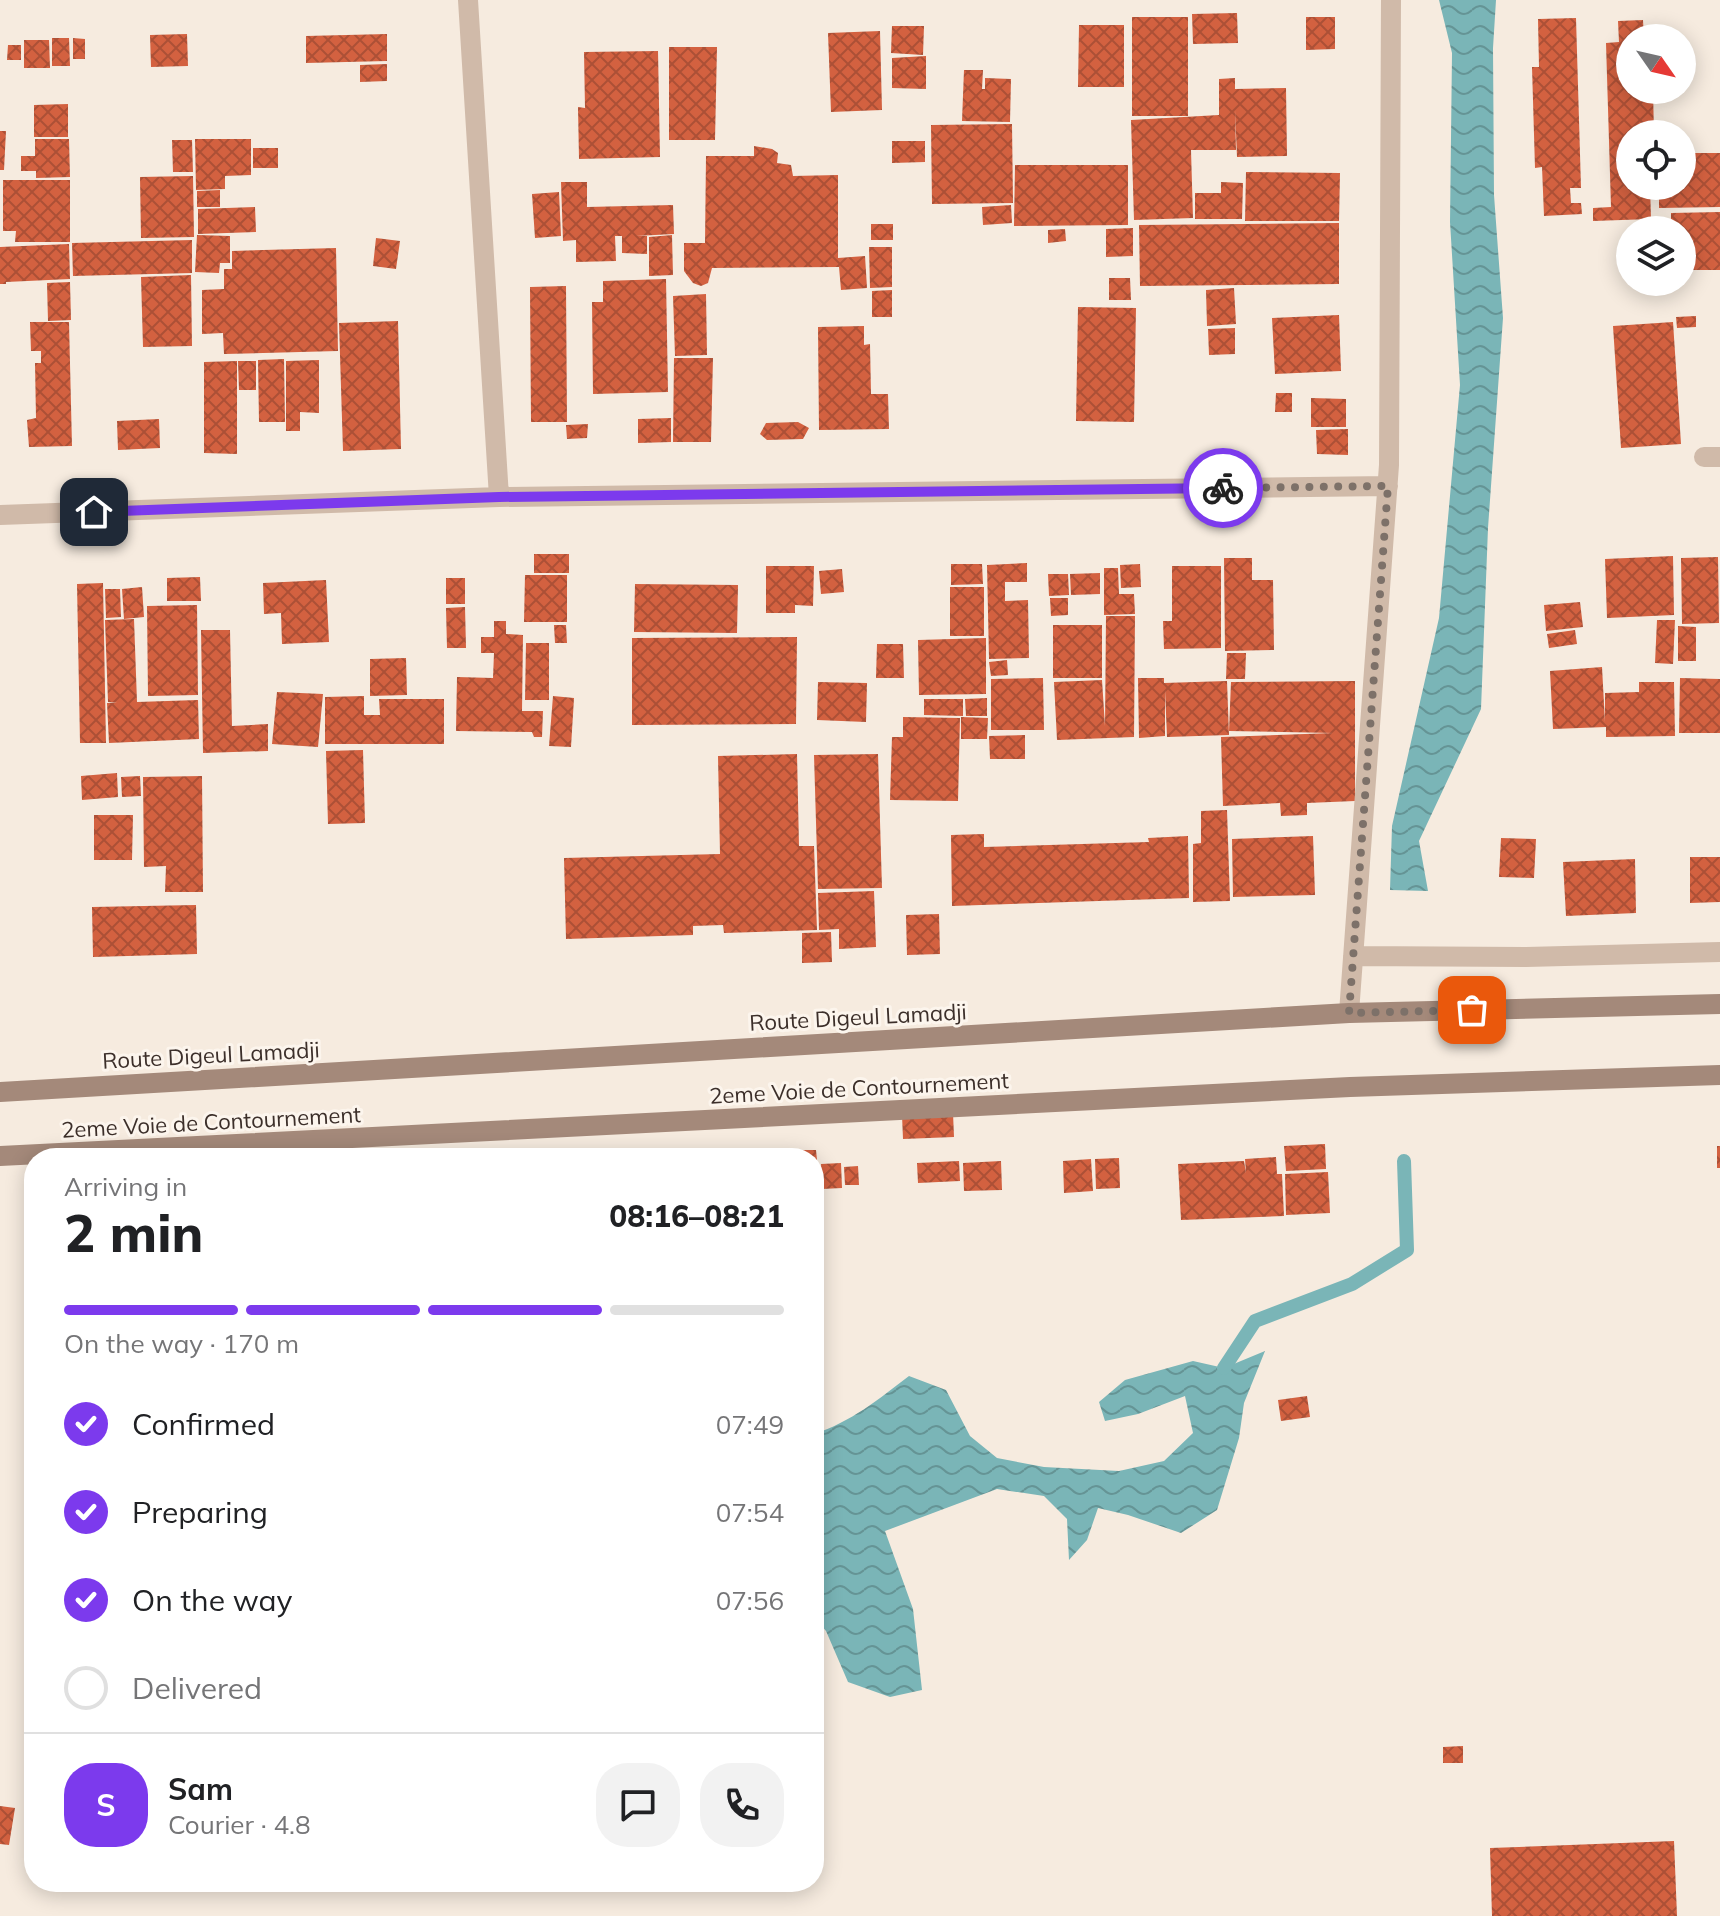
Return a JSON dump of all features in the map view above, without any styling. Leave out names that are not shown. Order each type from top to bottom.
[{"type":"main road","name":"Route Digeul Lamadji","points":[[0,1092],[1349,1013],[1720,1004]]},
{"type":"main road","name":"2eme Voie de Contournement","points":[[157,1148],[1350,1087],[1720,1075]]},
{"type":"main road","name":"2eme Voie de Contournement","points":[[0,1156],[24,1155]]},
{"type":"street","points":[[468,0],[499,497]]},
{"type":"street","points":[[1349,1013],[1388,486],[1391,0]]},
{"type":"street","points":[[0,515],[499,497],[1388,486]]},
{"type":"street","points":[[1353,956],[1526,957],[1720,952]]},
{"type":"water","points":[[1439,0],[1496,0],[1493,48],[1494,195],[1503,318],[1488,528],[1481,709],[1419,841],[1428,891],[1390,890],[1392,826],[1439,618],[1460,385],[1450,222],[1452,53]]},
{"type":"water","points":[[1265,1351],[1244,1403],[1239,1438],[1217,1510],[1181,1533],[1098,1508],[1087,1540],[1069,1560],[1067,1519],[1044,1496],[997,1489],[885,1531],[913,1609],[922,1690],[890,1697],[848,1682],[824,1629],[824,1430],[876,1401],[909,1376],[946,1390],[970,1436],[997,1458],[1044,1467],[1119,1471],[1164,1461],[1193,1433],[1185,1396],[1138,1414],[1105,1421],[1099,1402],[1125,1380],[1193,1361],[1224,1368]]},
{"type":"building","points":[[1237,13],[1238,43],[1193,44],[1192,14]]},
{"type":"building","points":[[1132,17],[1188,17],[1188,116],[1132,116]]},
{"type":"building","points":[[1306,17],[1335,17],[1335,49],[1306,50]]},
{"type":"building","points":[[1576,18],[1581,188],[1570,188],[1571,203],[1581,203],[1582,214],[1544,216],[1542,167],[1535,168],[1532,67],[1539,67],[1538,19]]},
{"type":"building","points":[[1643,20],[1643,24],[1618,24],[1618,21]]},
{"type":"building","points":[[1079,25],[1124,25],[1124,87],[1078,87]]},
{"type":"building","points":[[892,26],[924,26],[923,55],[891,53]]},
{"type":"building","points":[[880,31],[882,110],[831,112],[828,33]]},
{"type":"building","points":[[187,34],[188,66],[151,67],[150,35]]},
{"type":"building","points":[[387,34],[387,61],[306,63],[306,36]]},
{"type":"building","points":[[52,38],[69,38],[70,66],[52,66]]},
{"type":"building","points":[[73,38],[85,39],[85,59],[73,59]]},
{"type":"building","points":[[24,40],[49,40],[50,68],[24,68]]},
{"type":"building","points":[[1616,42],[1616,104],[1653,104],[1654,120],[1616,120],[1616,200],[1650,200],[1651,216],[1616,216],[1616,220],[1593,221],[1593,208],[1611,207],[1606,43]]},
{"type":"building","points":[[8,45],[21,45],[21,60],[7,60]]},
{"type":"building","points":[[669,47],[717,47],[715,140],[669,140]]},
{"type":"building","points":[[658,51],[660,157],[579,159],[578,107],[585,108],[584,52]]},
{"type":"building","points":[[926,56],[926,89],[892,88],[892,58]]},
{"type":"building","points":[[387,64],[387,81],[360,82],[360,65]]},
{"type":"building","points":[[964,70],[983,70],[982,89],[985,89],[985,78],[1011,79],[1010,122],[962,121]]},
{"type":"building","points":[[1235,78],[1235,89],[1286,88],[1287,156],[1237,157],[1235,110],[1236,150],[1191,150],[1193,218],[1134,220],[1131,120],[1219,115],[1219,79]]},
{"type":"building","points":[[68,104],[68,137],[34,137],[34,105]]},
{"type":"building","points":[[1012,124],[1013,203],[932,204],[931,125]]},
{"type":"building","points":[[0,131],[6,131],[4,170],[0,170]]},
{"type":"building","points":[[35,139],[69,139],[70,177],[36,178],[36,171],[21,171],[21,156],[35,156]]},
{"type":"building","points":[[195,139],[251,139],[251,175],[225,176],[225,189],[196,190]]},
{"type":"building","points":[[172,140],[192,140],[193,172],[173,172]]},
{"type":"building","points":[[892,141],[925,141],[925,162],[892,163]]},
{"type":"building","points":[[754,146],[778,153],[777,163],[791,165],[793,176],[838,175],[838,258],[865,256],[867,288],[841,290],[839,267],[712,268],[708,283],[701,286],[693,283],[684,271],[684,243],[705,243],[706,156],[754,156]]},
{"type":"building","points":[[253,148],[278,148],[278,168],[253,168]]},
{"type":"building","points":[[1696,153],[1720,153],[1720,207],[1659,208],[1659,200],[1696,200]]},
{"type":"building","points":[[1015,165],[1128,165],[1128,225],[1014,226]]},
{"type":"building","points":[[1246,172],[1340,173],[1339,221],[1245,221]]},
{"type":"building","points":[[193,176],[194,237],[141,238],[140,177]]},
{"type":"building","points":[[3,180],[70,180],[70,242],[15,242],[16,231],[3,231]]},
{"type":"building","points":[[561,182],[587,182],[587,207],[673,205],[674,234],[636,236],[647,236],[647,254],[622,253],[622,236],[615,236],[616,261],[576,262],[576,240],[563,241]]},
{"type":"building","points":[[1221,182],[1243,183],[1242,219],[1195,219],[1195,193],[1221,193]]},
{"type":"building","points":[[220,190],[220,207],[197,207],[197,191]]},
{"type":"building","points":[[559,192],[561,236],[535,238],[532,194]]},
{"type":"building","points":[[1011,205],[1012,223],[983,225],[982,207]]},
{"type":"building","points":[[255,207],[256,232],[198,234],[198,209]]},
{"type":"building","points":[[1720,212],[1720,270],[1696,270],[1696,216],[1671,216],[1671,213]]},
{"type":"building","points":[[1339,223],[1339,284],[1140,286],[1139,225]]},
{"type":"building","points":[[871,224],[893,224],[893,240],[871,240]]},
{"type":"building","points":[[1133,228],[1133,256],[1106,257],[1106,229]]},
{"type":"building","points":[[1065,229],[1066,241],[1048,243],[1048,230]]},
{"type":"building","points":[[197,235],[230,236],[230,263],[220,263],[219,273],[195,272]]},
{"type":"building","points":[[672,235],[673,275],[649,276],[649,237]]},
{"type":"building","points":[[376,238],[400,241],[396,269],[373,266]]},
{"type":"building","points":[[192,240],[192,273],[73,276],[72,243]]},
{"type":"building","points":[[69,244],[70,279],[0,284],[0,247]]},
{"type":"building","points":[[869,247],[892,247],[892,287],[870,288]]},
{"type":"building","points":[[336,248],[338,351],[224,354],[223,333],[202,334],[202,290],[224,289],[224,269],[232,269],[232,251]]},
{"type":"building","points":[[191,275],[192,346],[143,347],[141,277]]},
{"type":"building","points":[[1109,278],[1130,278],[1131,300],[1109,300]]},
{"type":"building","points":[[666,279],[668,392],[593,394],[592,302],[603,302],[603,281]]},
{"type":"building","points":[[70,282],[71,320],[48,321],[47,283]]},
{"type":"building","points":[[566,286],[567,422],[531,422],[530,287]]},
{"type":"building","points":[[1234,288],[1236,324],[1207,326],[1206,290]]},
{"type":"building","points":[[892,290],[892,317],[872,317],[872,291]]},
{"type":"building","points":[[706,294],[707,355],[675,356],[673,296]]},
{"type":"building","points":[[1078,307],[1136,308],[1134,422],[1076,421]]},
{"type":"building","points":[[1339,315],[1341,371],[1275,374],[1272,318]]},
{"type":"building","points":[[1696,316],[1696,327],[1677,328],[1676,317]]},
{"type":"building","points":[[398,321],[401,449],[343,451],[339,323]]},
{"type":"building","points":[[30,322],[69,322],[72,446],[29,447],[27,420],[36,418],[35,363],[41,363],[41,351],[31,351]]},
{"type":"building","points":[[1673,322],[1681,444],[1621,448],[1613,326]]},
{"type":"building","points":[[864,326],[864,345],[870,344],[871,394],[888,394],[889,429],[819,430],[818,327]]},
{"type":"building","points":[[1235,328],[1235,354],[1209,355],[1208,329]]},
{"type":"building","points":[[674,358],[713,358],[711,442],[673,442]]},
{"type":"building","points":[[284,359],[285,422],[259,422],[258,360]]},
{"type":"building","points":[[319,360],[319,413],[300,412],[300,431],[286,431],[286,361]]},
{"type":"building","points":[[237,361],[237,454],[204,453],[204,362]]},
{"type":"building","points":[[238,361],[256,361],[256,390],[239,390]]},
{"type":"building","points":[[1276,393],[1292,393],[1292,412],[1275,412]]},
{"type":"building","points":[[1311,398],[1346,399],[1346,427],[1311,427]]},
{"type":"building","points":[[671,418],[671,442],[638,443],[638,419]]},
{"type":"building","points":[[159,419],[160,448],[118,450],[117,421]]},
{"type":"building","points":[[798,422],[809,428],[803,439],[767,440],[760,434],[766,423]]},
{"type":"building","points":[[588,424],[587,438],[567,439],[566,425]]},
{"type":"building","points":[[1348,429],[1348,455],[1317,454],[1316,430]]},
{"type":"building","points":[[534,554],[569,554],[569,573],[534,573]]},
{"type":"building","points":[[1673,556],[1674,615],[1607,618],[1605,559]]},
{"type":"building","points":[[1718,557],[1719,623],[1682,624],[1681,558]]},
{"type":"building","points":[[1224,558],[1252,558],[1252,580],[1273,580],[1274,650],[1225,651]]},
{"type":"building","points":[[1027,563],[1027,582],[1005,582],[1005,601],[1028,600],[1029,658],[989,659],[987,565]]},
{"type":"building","points":[[951,564],[982,564],[983,584],[951,585]]},
{"type":"building","points":[[1140,564],[1141,587],[1121,588],[1120,565]]},
{"type":"building","points":[[766,566],[814,566],[813,606],[795,605],[795,613],[766,613]]},
{"type":"building","points":[[1172,566],[1221,566],[1221,648],[1164,649],[1163,621],[1172,621]]},
{"type":"building","points":[[1104,568],[1118,568],[1119,594],[1134,594],[1135,614],[1104,615]]},
{"type":"building","points":[[842,569],[844,592],[821,594],[819,571]]},
{"type":"building","points":[[1100,573],[1100,594],[1071,595],[1070,574]]},
{"type":"building","points":[[1048,574],[1068,574],[1069,595],[1049,596]]},
{"type":"building","points":[[525,575],[567,575],[567,622],[524,622]]},
{"type":"building","points":[[200,577],[201,601],[167,601],[167,578]]},
{"type":"building","points":[[446,578],[465,578],[465,604],[446,604]]},
{"type":"building","points":[[326,580],[329,642],[282,644],[281,613],[264,614],[263,583]]},
{"type":"building","points":[[103,583],[106,743],[80,743],[77,584]]},
{"type":"building","points":[[635,584],[738,585],[737,633],[634,632]]},
{"type":"building","points":[[142,587],[144,617],[124,619],[122,589]]},
{"type":"building","points":[[950,587],[984,587],[984,636],[950,636]]},
{"type":"building","points":[[105,589],[120,589],[121,617],[106,618]]},
{"type":"building","points":[[1050,598],[1068,598],[1068,615],[1051,616]]},
{"type":"building","points":[[1580,602],[1583,627],[1546,631],[1544,605]]},
{"type":"building","points":[[197,605],[198,695],[148,696],[147,606]]},
{"type":"building","points":[[465,607],[466,648],[447,648],[446,608]]},
{"type":"building","points":[[1106,616],[1135,616],[1134,737],[1057,740],[1054,682],[1102,680],[1105,726]]},
{"type":"building","points":[[134,619],[137,702],[198,700],[199,739],[109,743],[107,703],[117,703],[108,702],[105,620]]},
{"type":"building","points":[[1657,620],[1675,620],[1673,664],[1655,663]]},
{"type":"building","points":[[494,621],[506,621],[506,634],[523,635],[522,711],[543,711],[542,737],[534,737],[532,732],[456,731],[457,677],[493,678],[494,653],[481,653],[481,637],[494,637]]},
{"type":"building","points":[[554,625],[566,625],[567,643],[555,643]]},
{"type":"building","points":[[1053,625],[1102,625],[1102,678],[1053,678]]},
{"type":"building","points":[[1678,626],[1696,627],[1696,661],[1678,661]]},
{"type":"building","points":[[201,630],[230,630],[232,726],[268,724],[268,751],[203,753]]},
{"type":"building","points":[[1575,630],[1577,644],[1549,648],[1547,634]]},
{"type":"building","points":[[797,637],[796,724],[632,725],[632,638]]},
{"type":"building","points":[[986,638],[986,694],[919,695],[918,640]]},
{"type":"building","points":[[526,643],[549,643],[549,700],[525,700]]},
{"type":"building","points":[[877,644],[903,644],[904,678],[876,678]]},
{"type":"building","points":[[1227,653],[1246,653],[1245,679],[1226,679]]},
{"type":"building","points":[[406,658],[407,695],[370,696],[370,659]]},
{"type":"building","points":[[1007,660],[1008,675],[991,676],[989,662]]},
{"type":"building","points":[[1602,667],[1605,722],[1605,693],[1639,692],[1639,682],[1674,682],[1675,736],[1606,737],[1606,727],[1553,729],[1550,671]]},
{"type":"building","points":[[1043,678],[1044,730],[991,730],[991,679]]},
{"type":"building","points":[[1138,678],[1164,678],[1164,683],[1227,681],[1229,735],[1167,737],[1165,690],[1165,736],[1139,738]]},
{"type":"building","points":[[1680,678],[1720,679],[1720,733],[1679,733]]},
{"type":"building","points":[[1355,681],[1355,801],[1307,803],[1307,815],[1281,816],[1280,803],[1223,806],[1221,737],[1333,733],[1229,731],[1231,682]]},
{"type":"building","points":[[818,682],[867,683],[866,722],[817,720]]},
{"type":"building","points":[[277,692],[323,694],[318,747],[272,744]]},
{"type":"building","points":[[364,696],[364,715],[380,715],[379,699],[444,699],[444,744],[325,744],[325,697]]},
{"type":"building","points":[[553,696],[574,698],[571,747],[549,746]]},
{"type":"building","points":[[987,698],[987,716],[966,716],[965,699]]},
{"type":"building","points":[[924,699],[963,699],[963,716],[924,715]]},
{"type":"building","points":[[903,717],[960,718],[958,801],[890,800],[892,737],[903,737]]},
{"type":"building","points":[[961,717],[988,718],[987,739],[961,739]]},
{"type":"building","points":[[1025,735],[1025,759],[990,759],[989,736]]},
{"type":"building","points":[[363,750],[365,823],[328,824],[326,751]]},
{"type":"building","points":[[797,754],[799,846],[814,846],[817,930],[724,933],[723,925],[693,926],[693,935],[566,939],[564,858],[720,854],[718,756]]},
{"type":"building","points":[[878,754],[882,888],[818,889],[814,755]]},
{"type":"building","points":[[117,773],[118,797],[82,800],[81,776]]},
{"type":"building","points":[[140,776],[141,796],[122,797],[121,777]]},
{"type":"building","points":[[202,776],[203,892],[165,892],[166,866],[144,867],[143,777]]},
{"type":"building","points":[[1227,810],[1230,901],[1193,902],[1193,844],[1201,843],[1201,811]]},
{"type":"building","points":[[94,815],[133,815],[132,860],[94,860]]},
{"type":"building","points":[[984,834],[984,847],[1149,842],[1148,838],[1188,836],[1189,898],[952,906],[951,835]]},
{"type":"building","points":[[1313,836],[1315,895],[1233,897],[1232,839]]},
{"type":"building","points":[[1501,838],[1536,839],[1534,878],[1499,877]]},
{"type":"building","points":[[1690,857],[1720,857],[1720,902],[1690,903]]},
{"type":"building","points":[[1635,859],[1636,913],[1566,916],[1563,862]]},
{"type":"building","points":[[874,891],[876,947],[839,949],[839,929],[819,930],[818,893]]},
{"type":"building","points":[[196,905],[197,954],[93,957],[92,907]]},
{"type":"building","points":[[939,914],[940,954],[907,955],[906,915]]},
{"type":"building","points":[[831,932],[832,962],[802,963],[802,933]]},
{"type":"building","points":[[953,1113],[954,1137],[903,1139],[902,1115]]},
{"type":"building","points":[[1325,1144],[1326,1169],[1286,1171],[1284,1146]]},
{"type":"building","points":[[1717,1146],[1720,1146],[1720,1168],[1717,1168]]},
{"type":"building","points":[[1276,1157],[1277,1174],[1282,1174],[1284,1216],[1181,1220],[1178,1164],[1244,1161],[1246,1173],[1245,1159]]},
{"type":"building","points":[[1119,1158],[1120,1188],[1096,1189],[1095,1159]]},
{"type":"building","points":[[1091,1159],[1093,1191],[1064,1193],[1063,1161]]},
{"type":"building","points":[[959,1161],[960,1181],[918,1183],[917,1163]]},
{"type":"building","points":[[1001,1161],[1002,1190],[964,1191],[963,1163]]},
{"type":"building","points":[[841,1163],[842,1188],[824,1189],[824,1164]]},
{"type":"building","points":[[858,1166],[859,1185],[845,1185],[844,1167]]},
{"type":"building","points":[[1328,1172],[1330,1213],[1286,1215],[1285,1174]]},
{"type":"building","points":[[1307,1396],[1310,1417],[1281,1421],[1278,1400]]},
{"type":"building","points":[[1463,1746],[1463,1763],[1443,1763],[1443,1747]]},
{"type":"building","points":[[0,1806],[15,1808],[9,1845],[0,1844]]},
{"type":"building","points":[[1674,1841],[1677,1916],[1492,1916],[1490,1848]]},
{"type":"waterway","points":[[1224,1368],[1255,1321],[1352,1284],[1407,1250],[1404,1161]]},
{"type":"way so far","points":[[1223,488],[1388,486],[1349,1013],[1472,1010]]},
{"type":"route","points":[[94,512],[499,497],[1223,488]]}]
